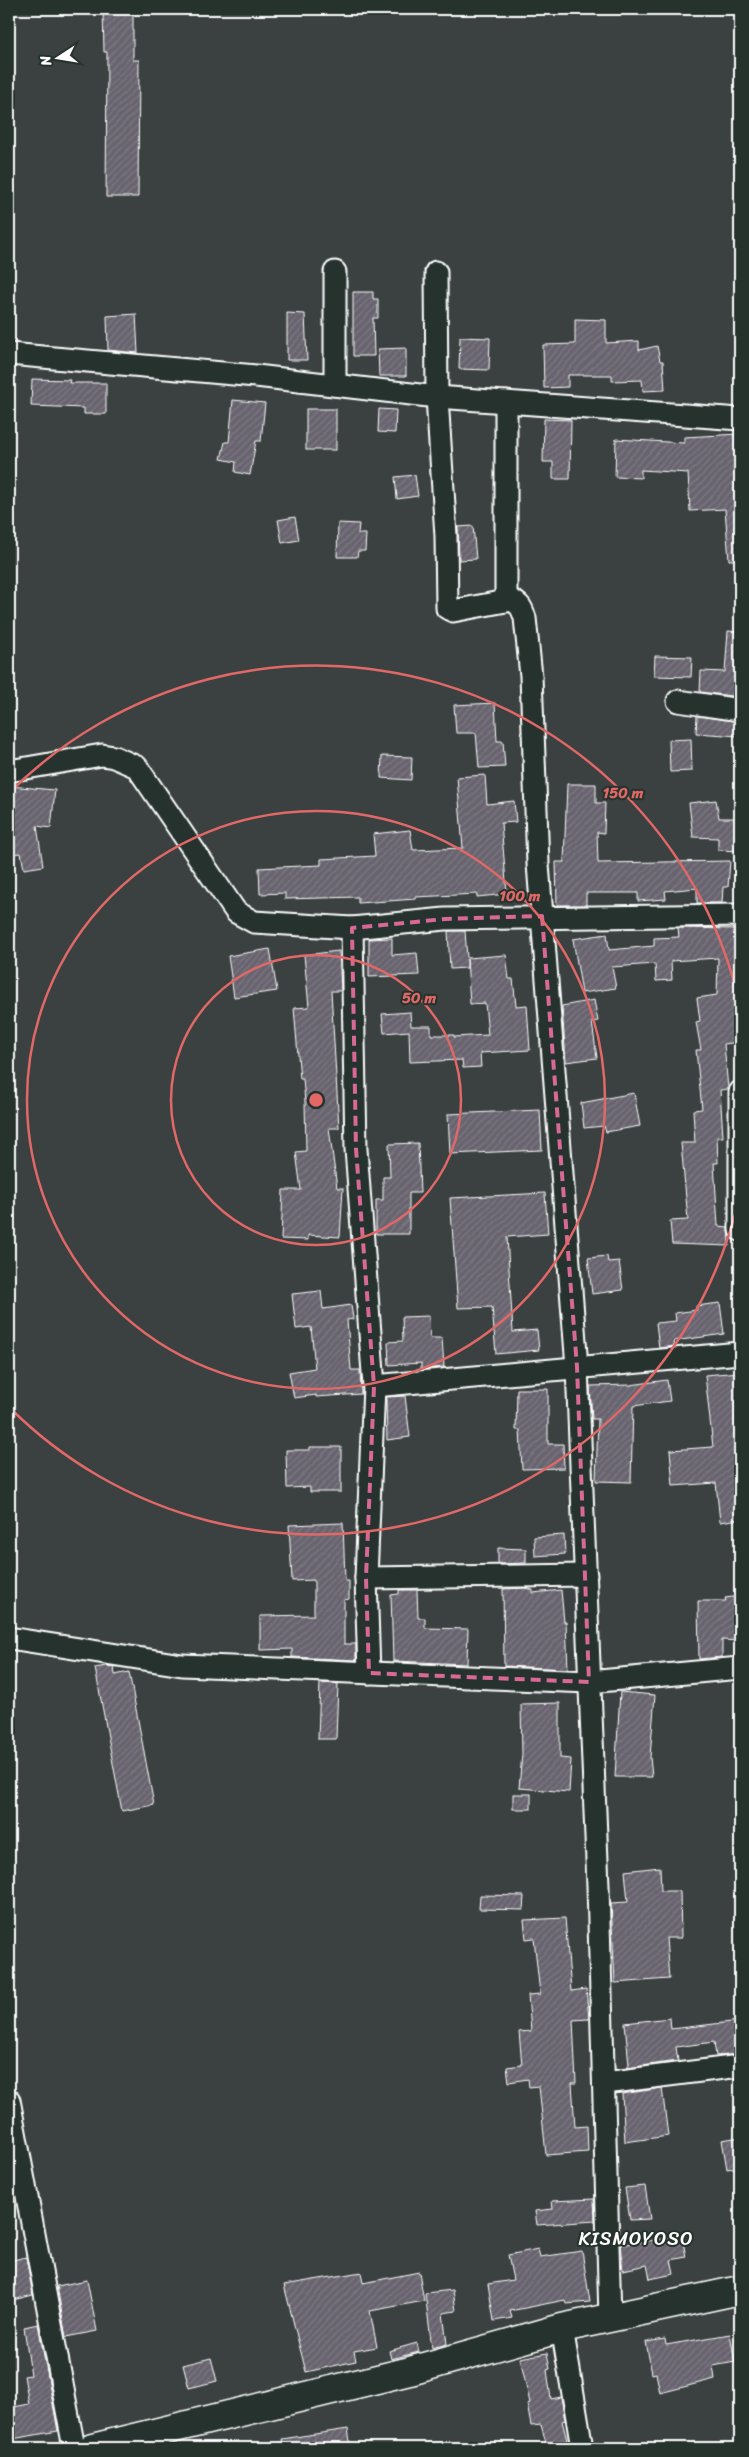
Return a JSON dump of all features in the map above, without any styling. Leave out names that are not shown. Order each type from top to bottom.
[{"type":"street","points":[[335,386],[336,272]]},
{"type":"street","points":[[436,272],[437,397],[446,536],[447,608],[450,611],[511,600],[518,603],[522,608],[525,618],[531,676],[542,916],[577,1367],[605,2083],[610,2318]]},
{"type":"street","points":[[9,354],[437,397],[740,419]]},
{"type":"street","points":[[506,402],[506,601]]},
{"type":"street","points":[[678,701],[740,710]]},
{"type":"street","points":[[9,771],[102,754],[130,763],[144,775],[236,912],[254,922],[352,928],[445,919],[542,916],[740,915]]},
{"type":"street","points":[[352,928],[356,1149],[374,1386],[366,1578],[369,1673]]},
{"type":"street","points":[[740,1092],[740,1230]]},
{"type":"street","points":[[374,1386],[740,1353]]},
{"type":"street","points":[[366,1578],[586,1575]]},
{"type":"street","points":[[9,1638],[182,1665],[369,1673],[589,1682],[740,1668]]},
{"type":"street","points":[[605,2083],[740,2066]]},
{"type":"street","points":[[9,2100],[74,2448]]},
{"type":"street","points":[[92,2448],[132,2444],[410,2371],[562,2328],[740,2290]]},
{"type":"street","points":[[562,2328],[582,2448]]},
{"type":"highlighted area","points":[[542,916],[577,1367],[589,1682],[369,1673],[366,1578],[374,1386],[356,1149],[352,928],[445,919]]},
{"type":"building","points":[[103,9],[133,9],[133,60],[139,60],[138,197],[106,197],[107,52],[104,52]]},
{"type":"building","points":[[353,292],[373,292],[373,299],[378,299],[378,318],[373,318],[374,356],[353,356]]},
{"type":"building","points":[[287,313],[305,314],[307,360],[287,360]]},
{"type":"building","points":[[136,314],[138,353],[108,350],[107,316]]},
{"type":"building","points":[[575,319],[606,320],[606,343],[639,341],[639,350],[657,346],[660,361],[663,361],[665,390],[643,391],[642,380],[612,381],[612,375],[568,375],[568,387],[544,388],[543,345],[575,344]]},
{"type":"building","points":[[460,337],[490,338],[489,370],[459,369]]},
{"type":"building","points":[[406,348],[406,376],[379,376],[378,349]]},
{"type":"building","points":[[32,379],[70,380],[69,383],[106,383],[106,414],[84,414],[84,408],[31,406]]},
{"type":"building","points":[[233,400],[265,403],[261,441],[256,441],[250,475],[235,472],[236,462],[221,459],[225,442],[229,442]]},
{"type":"building","points":[[306,409],[336,409],[336,450],[306,450]]},
{"type":"building","points":[[379,409],[396,410],[395,433],[378,432]]},
{"type":"building","points":[[544,419],[571,420],[570,479],[553,479],[553,462],[543,462]]},
{"type":"building","points":[[740,434],[740,560],[729,560],[725,509],[690,511],[688,473],[641,470],[641,478],[615,477],[616,439],[684,443],[684,437]]},
{"type":"building","points":[[415,475],[418,496],[397,499],[395,477]]},
{"type":"building","points":[[295,517],[299,540],[282,543],[278,520]]},
{"type":"building","points":[[338,523],[359,524],[358,534],[366,534],[365,551],[358,551],[357,557],[337,557]]},
{"type":"building","points":[[473,526],[476,559],[459,560],[458,527]]},
{"type":"building","points":[[728,631],[740,632],[740,697],[700,692],[701,671],[725,672]]},
{"type":"building","points":[[655,656],[692,657],[691,677],[654,676]]},
{"type":"building","points":[[495,703],[497,741],[503,741],[505,767],[479,768],[476,733],[456,733],[454,705]]},
{"type":"building","points":[[697,716],[740,722],[739,736],[696,733]]},
{"type":"building","points":[[691,739],[692,771],[670,772],[669,740]]},
{"type":"building","points":[[382,756],[412,757],[411,780],[381,778]]},
{"type":"building","points":[[485,775],[487,804],[514,801],[516,822],[501,823],[507,894],[477,897],[477,894],[415,897],[416,899],[358,903],[358,897],[285,899],[285,893],[260,894],[259,868],[321,865],[321,859],[375,856],[373,834],[410,830],[413,850],[463,848],[457,777]]},
{"type":"building","points":[[567,784],[596,784],[596,803],[605,803],[604,833],[597,832],[598,863],[730,861],[728,887],[723,887],[722,903],[697,903],[697,888],[665,891],[666,899],[638,901],[638,893],[586,893],[586,905],[557,905],[556,862],[564,862]]},
{"type":"building","points":[[9,786],[55,790],[51,828],[37,826],[43,866],[24,869],[21,853],[9,854]]},
{"type":"building","points":[[716,800],[719,818],[740,818],[740,851],[718,850],[718,838],[693,837],[689,803]]},
{"type":"building","points":[[678,928],[740,929],[740,973],[737,973],[740,1011],[734,1012],[739,1042],[724,1044],[728,1089],[720,1090],[723,1137],[717,1137],[718,1163],[714,1163],[718,1226],[728,1227],[729,1246],[672,1244],[670,1221],[688,1220],[681,1143],[695,1143],[693,1110],[702,1109],[696,1050],[701,1050],[696,1022],[700,1021],[697,998],[717,995],[718,958],[671,961],[672,980],[656,981],[655,964],[612,967],[616,988],[582,993],[573,939],[607,934],[609,950],[654,946],[654,938],[679,937]]},
{"type":"building","points":[[448,931],[465,931],[467,958],[506,955],[509,979],[513,979],[516,1006],[527,1005],[530,1050],[480,1053],[481,1067],[463,1068],[462,1060],[410,1062],[409,1031],[384,1033],[382,1014],[410,1012],[411,1026],[431,1026],[431,1035],[454,1035],[454,1037],[488,1035],[485,1003],[470,1004],[467,959],[467,968],[450,969]]},
{"type":"building","points":[[392,938],[392,955],[417,953],[419,975],[369,977],[369,939]]},
{"type":"building","points":[[270,949],[277,991],[234,997],[228,956]]},
{"type":"building","points":[[339,951],[341,991],[331,991],[339,1128],[329,1128],[337,1188],[343,1188],[340,1237],[308,1235],[308,1240],[281,1239],[283,1190],[301,1190],[296,1152],[306,1151],[305,1102],[303,1079],[300,1079],[294,1008],[309,1007],[304,955]]},
{"type":"building","points":[[594,1000],[598,1021],[592,1022],[597,1058],[566,1062],[562,1006]]},
{"type":"building","points":[[634,1093],[640,1126],[606,1132],[604,1126],[584,1128],[581,1103]]},
{"type":"building","points":[[540,1110],[542,1150],[450,1154],[448,1114]]},
{"type":"building","points":[[418,1143],[420,1193],[409,1193],[409,1234],[376,1234],[376,1200],[383,1200],[383,1177],[390,1177],[389,1144]]},
{"type":"building","points":[[545,1193],[548,1234],[507,1237],[513,1332],[537,1330],[539,1350],[496,1354],[492,1307],[458,1308],[450,1198]]},
{"type":"building","points":[[607,1256],[608,1262],[619,1261],[623,1290],[592,1294],[588,1258]]},
{"type":"building","points":[[321,1291],[323,1309],[351,1305],[353,1319],[347,1320],[351,1370],[360,1370],[361,1394],[316,1397],[316,1395],[294,1398],[289,1372],[315,1368],[311,1327],[296,1329],[292,1294]]},
{"type":"building","points":[[720,1303],[724,1334],[674,1341],[675,1346],[659,1348],[656,1323],[676,1321],[675,1313],[697,1310],[696,1306]]},
{"type":"building","points":[[429,1316],[430,1338],[442,1338],[444,1367],[421,1369],[421,1363],[389,1365],[388,1342],[403,1341],[402,1317]]},
{"type":"building","points":[[740,1372],[740,1519],[720,1522],[716,1483],[673,1486],[670,1450],[713,1447],[705,1375]]},
{"type":"building","points":[[667,1380],[670,1401],[633,1406],[631,1482],[596,1481],[598,1419],[592,1419],[590,1386],[630,1385]]},
{"type":"building","points":[[517,1389],[548,1389],[548,1444],[563,1444],[564,1468],[522,1469],[520,1430],[516,1430]]},
{"type":"building","points":[[405,1396],[410,1437],[387,1440],[386,1397]]},
{"type":"building","points":[[310,1447],[341,1447],[341,1492],[310,1492],[310,1487],[287,1488],[286,1450],[310,1450]]},
{"type":"building","points":[[343,1523],[345,1581],[349,1581],[349,1599],[344,1600],[344,1644],[356,1644],[356,1660],[292,1657],[292,1649],[260,1650],[260,1616],[314,1615],[314,1580],[292,1581],[289,1525]]},
{"type":"building","points":[[564,1535],[565,1554],[535,1556],[534,1537]]},
{"type":"building","points":[[498,1548],[526,1549],[526,1563],[498,1564]]},
{"type":"building","points":[[526,1588],[533,1590],[533,1593],[561,1590],[564,1622],[566,1622],[568,1669],[504,1666],[503,1589]]},
{"type":"building","points":[[399,1590],[417,1590],[418,1618],[425,1618],[425,1628],[468,1629],[467,1664],[393,1661],[391,1595],[399,1594]]},
{"type":"building","points":[[740,1596],[740,1641],[722,1640],[722,1657],[699,1659],[698,1601],[726,1601],[725,1598]]},
{"type":"building","points":[[114,1667],[115,1675],[129,1672],[154,1805],[122,1811],[95,1668]]},
{"type":"building","points":[[320,1683],[338,1684],[336,1739],[318,1739]]},
{"type":"building","points":[[620,1692],[655,1695],[650,1757],[652,1777],[615,1777]]},
{"type":"building","points":[[560,1703],[560,1758],[571,1759],[569,1792],[519,1788],[522,1754],[521,1704]]},
{"type":"building","points":[[513,1794],[531,1794],[531,1809],[513,1809]]},
{"type":"building","points":[[660,1867],[661,1891],[680,1891],[681,1938],[666,1938],[669,1979],[615,1983],[611,1903],[628,1902],[625,1871]]},
{"type":"building","points":[[480,1895],[524,1896],[523,1910],[479,1909]]},
{"type":"building","points":[[565,1918],[571,1991],[586,1989],[589,2019],[573,2020],[576,2083],[572,2083],[575,2127],[587,2126],[588,2152],[546,2155],[539,2086],[529,2087],[528,2079],[509,2082],[507,2067],[522,2065],[519,2032],[531,2031],[528,1995],[540,1994],[534,1938],[526,1939],[524,1920]]},
{"type":"building","points":[[670,2018],[671,2029],[740,2021],[740,2054],[716,2056],[714,2042],[676,2047],[678,2061],[627,2068],[629,2065],[625,2023]]},
{"type":"building","points":[[662,2088],[668,2136],[625,2142],[622,2094]]},
{"type":"building","points":[[740,2137],[740,2167],[727,2169],[722,2140]]},
{"type":"building","points":[[645,2186],[650,2219],[630,2220],[625,2188]]},
{"type":"building","points":[[594,2199],[595,2221],[537,2225],[535,2211],[553,2209],[552,2201]]},
{"type":"building","points":[[682,2236],[686,2257],[671,2260],[674,2274],[650,2279],[647,2265],[623,2270],[620,2245]]},
{"type":"building","points":[[538,2249],[540,2257],[582,2251],[590,2302],[566,2304],[565,2300],[510,2311],[512,2318],[494,2321],[488,2284],[513,2280],[508,2255]]},
{"type":"building","points":[[26,2257],[33,2295],[9,2301],[9,2261]]},
{"type":"building","points":[[361,2272],[363,2283],[419,2272],[424,2301],[370,2311],[377,2347],[354,2351],[356,2361],[306,2372],[284,2285]]},
{"type":"building","points":[[87,2280],[97,2331],[66,2337],[57,2286]]},
{"type":"building","points":[[453,2290],[456,2311],[443,2313],[447,2344],[432,2348],[425,2293]]},
{"type":"building","points":[[38,2324],[58,2431],[12,2439],[9,2408],[29,2404],[24,2376],[31,2375],[24,2327]]},
{"type":"building","points":[[730,2334],[735,2362],[713,2366],[715,2379],[660,2393],[656,2373],[652,2374],[646,2342],[665,2339],[666,2345]]},
{"type":"building","points":[[417,2343],[419,2352],[391,2359],[389,2351]]},
{"type":"building","points":[[547,2353],[550,2369],[547,2370],[551,2399],[561,2397],[565,2420],[562,2421],[567,2440],[547,2446],[541,2425],[531,2426],[527,2404],[530,2403],[520,2358]]},
{"type":"building","points":[[211,2358],[217,2381],[189,2388],[183,2365]]},
{"type":"building","points":[[348,2429],[351,2448],[283,2448],[282,2439]]},
{"type":"district","name":"KISMOYOSO","points":[[636,2238]]}]
